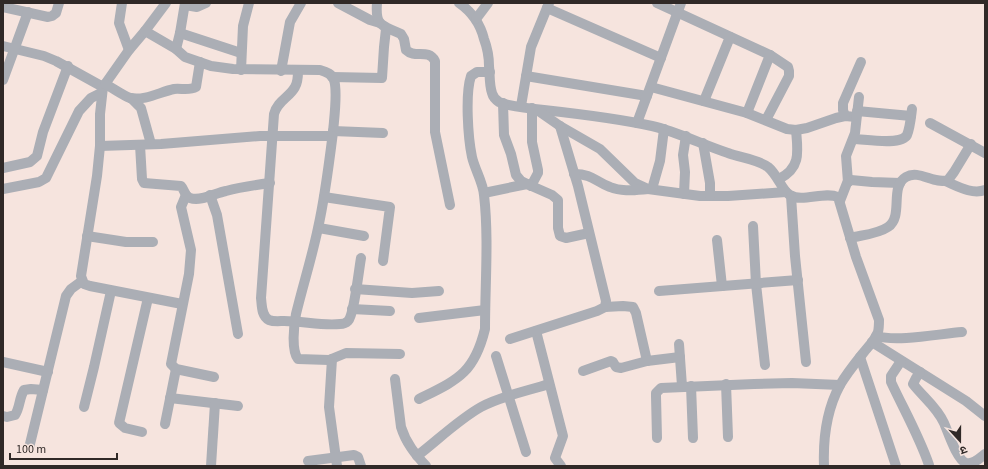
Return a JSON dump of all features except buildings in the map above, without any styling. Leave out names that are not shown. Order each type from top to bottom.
[{"type":"street","points":[[3,7],[48,17],[56,13],[59,3]]},
{"type":"street","points":[[122,3],[119,23],[129,50]]},
{"type":"street","points":[[3,189],[39,182],[46,178],[79,111],[103,88],[129,50],[166,3]]},
{"type":"street","points":[[176,48],[185,4],[197,7],[206,3]]},
{"type":"street","points":[[240,70],[243,26],[249,3]]},
{"type":"street","points":[[281,71],[290,22],[301,3]]},
{"type":"street","points":[[338,3],[401,34],[404,39],[405,48],[409,53],[428,54],[433,57],[435,61],[435,132],[450,205]]},
{"type":"street","points":[[332,77],[382,78],[384,47],[383,26],[377,3]]},
{"type":"street","points":[[459,3],[469,10],[476,19],[485,40],[492,93],[494,97],[503,103],[637,123],[664,129],[686,136],[730,154],[767,166],[779,179],[788,194],[806,362]]},
{"type":"street","points":[[476,19],[488,3]]},
{"type":"street","points":[[657,3],[680,8],[730,37],[770,55],[788,67],[789,76],[766,120]]},
{"type":"street","points":[[521,106],[531,47],[548,5],[661,58]]},
{"type":"street","points":[[637,123],[680,8]]},
{"type":"street","points":[[3,80],[28,12]]},
{"type":"street","points":[[145,31],[176,48],[185,57],[210,66],[240,70],[326,72],[332,77],[335,88],[335,112],[324,197],[318,228],[295,321],[294,347],[296,357],[304,360],[332,359],[346,353],[400,354]]},
{"type":"street","points":[[180,33],[241,52]]},
{"type":"street","points":[[704,101],[730,37]]},
{"type":"street","points":[[3,46],[44,56],[68,66],[103,88],[131,98],[142,98],[174,89],[193,89],[196,87],[200,62]]},
{"type":"street","points":[[747,113],[770,55]]},
{"type":"street","points":[[845,116],[843,110],[844,103],[861,62]]},
{"type":"street","points":[[3,168],[30,162],[37,156],[42,132],[68,66]]},
{"type":"street","points":[[298,71],[296,86],[293,91],[279,103],[276,109],[264,252],[261,298],[262,311],[269,320],[346,323],[352,309],[361,258]]},
{"type":"street","points":[[419,399],[458,379],[466,370],[481,345],[485,329],[486,221],[484,193],[471,152],[468,103],[469,82],[471,76],[474,73],[490,72]]},
{"type":"street","points":[[526,76],[649,91],[704,101],[747,113],[787,129],[796,130],[807,128],[836,118],[857,114],[912,113],[907,134],[902,139],[890,141],[854,138]]},
{"type":"street","points":[[103,88],[100,146],[81,276],[82,281],[84,284],[111,291],[182,304]]},
{"type":"street","points":[[840,201],[848,182],[846,156],[854,138],[859,97]]},
{"type":"street","points":[[131,98],[141,108],[151,144]]},
{"type":"street","points":[[503,103],[504,135],[509,146],[516,175],[529,185],[552,195],[558,200],[558,228],[560,236],[566,238],[589,232]]},
{"type":"street","points":[[484,193],[529,185],[538,170],[532,142],[534,108]]},
{"type":"street","points":[[534,108],[560,126],[600,149],[635,183],[650,189],[710,196],[788,194],[800,197],[838,197],[856,258],[878,320],[879,331],[840,385],[832,406],[825,433],[824,466]]},
{"type":"street","points":[[930,123],[985,152]]},
{"type":"street","points":[[560,126],[606,295],[605,307]]},
{"type":"street","points":[[650,189],[660,161],[664,129]]},
{"type":"street","points":[[779,179],[790,172],[797,158],[798,149],[796,130]]},
{"type":"street","points":[[100,146],[332,133],[383,133]]},
{"type":"street","points":[[684,194],[682,155],[686,136]]},
{"type":"street","points":[[703,143],[710,183],[710,196]]},
{"type":"street","points":[[140,144],[142,179],[144,183],[181,186],[189,198],[195,199],[246,186],[270,183]]},
{"type":"street","points":[[945,181],[951,177],[970,144]]},
{"type":"street","points":[[574,174],[588,175],[616,189],[632,191],[650,189]]},
{"type":"street","points":[[850,238],[878,231],[890,225],[894,221],[900,183],[907,176],[914,175],[932,180],[945,181],[974,192],[985,190]]},
{"type":"street","points":[[848,182],[855,180],[900,183]]},
{"type":"street","points":[[186,195],[181,207],[191,250],[189,274],[171,361],[173,367],[214,377]]},
{"type":"street","points":[[210,196],[217,215],[238,334]]},
{"type":"street","points":[[324,197],[390,207],[383,261]]},
{"type":"street","points":[[753,226],[756,284],[765,365]]},
{"type":"street","points":[[318,228],[364,236]]},
{"type":"street","points":[[87,236],[126,242],[153,242]]},
{"type":"street","points":[[717,240],[722,286]]},
{"type":"street","points":[[659,292],[798,280]]},
{"type":"street","points":[[29,448],[66,296],[71,289],[82,281]]},
{"type":"street","points":[[355,289],[412,293],[439,291]]},
{"type":"street","points":[[84,407],[111,291]]},
{"type":"street","points":[[142,432],[125,428],[119,423],[148,298]]},
{"type":"street","points":[[510,339],[597,311],[605,307],[633,307],[636,313],[647,361]]},
{"type":"street","points":[[352,309],[390,311]]},
{"type":"street","points":[[419,318],[485,310]]},
{"type":"street","points":[[536,331],[563,436],[555,458],[561,466]]},
{"type":"street","points":[[874,339],[896,339],[962,332]]},
{"type":"street","points":[[874,339],[901,361],[973,406],[985,416]]},
{"type":"street","points":[[679,344],[680,357],[687,386],[693,438]]},
{"type":"street","points":[[496,356],[526,452]]},
{"type":"street","points":[[583,371],[611,362],[613,362],[616,367],[621,368],[647,361],[680,357]]},
{"type":"street","points":[[860,357],[896,466]]},
{"type":"street","points":[[332,359],[329,407],[336,462]]},
{"type":"street","points":[[901,361],[891,376],[891,382],[915,430],[929,466]]},
{"type":"street","points":[[3,362],[48,372]]},
{"type":"street","points":[[165,424],[176,368]]},
{"type":"street","points":[[920,372],[913,384],[940,415],[963,461],[968,464],[972,463],[985,454]]},
{"type":"street","points":[[396,379],[401,427],[407,441],[426,466]]},
{"type":"street","points":[[657,438],[656,393],[664,387],[792,383],[840,385]]},
{"type":"street","points":[[417,456],[469,415],[482,407],[549,384]]},
{"type":"street","points":[[726,384],[728,437]]},
{"type":"street","points":[[3,416],[11,417],[15,415],[18,411],[21,396],[24,390],[44,390]]},
{"type":"street","points":[[170,398],[238,406]]},
{"type":"street","points":[[211,466],[215,403]]},
{"type":"street","points":[[308,461],[336,462],[354,456],[358,457],[361,466]]}]
